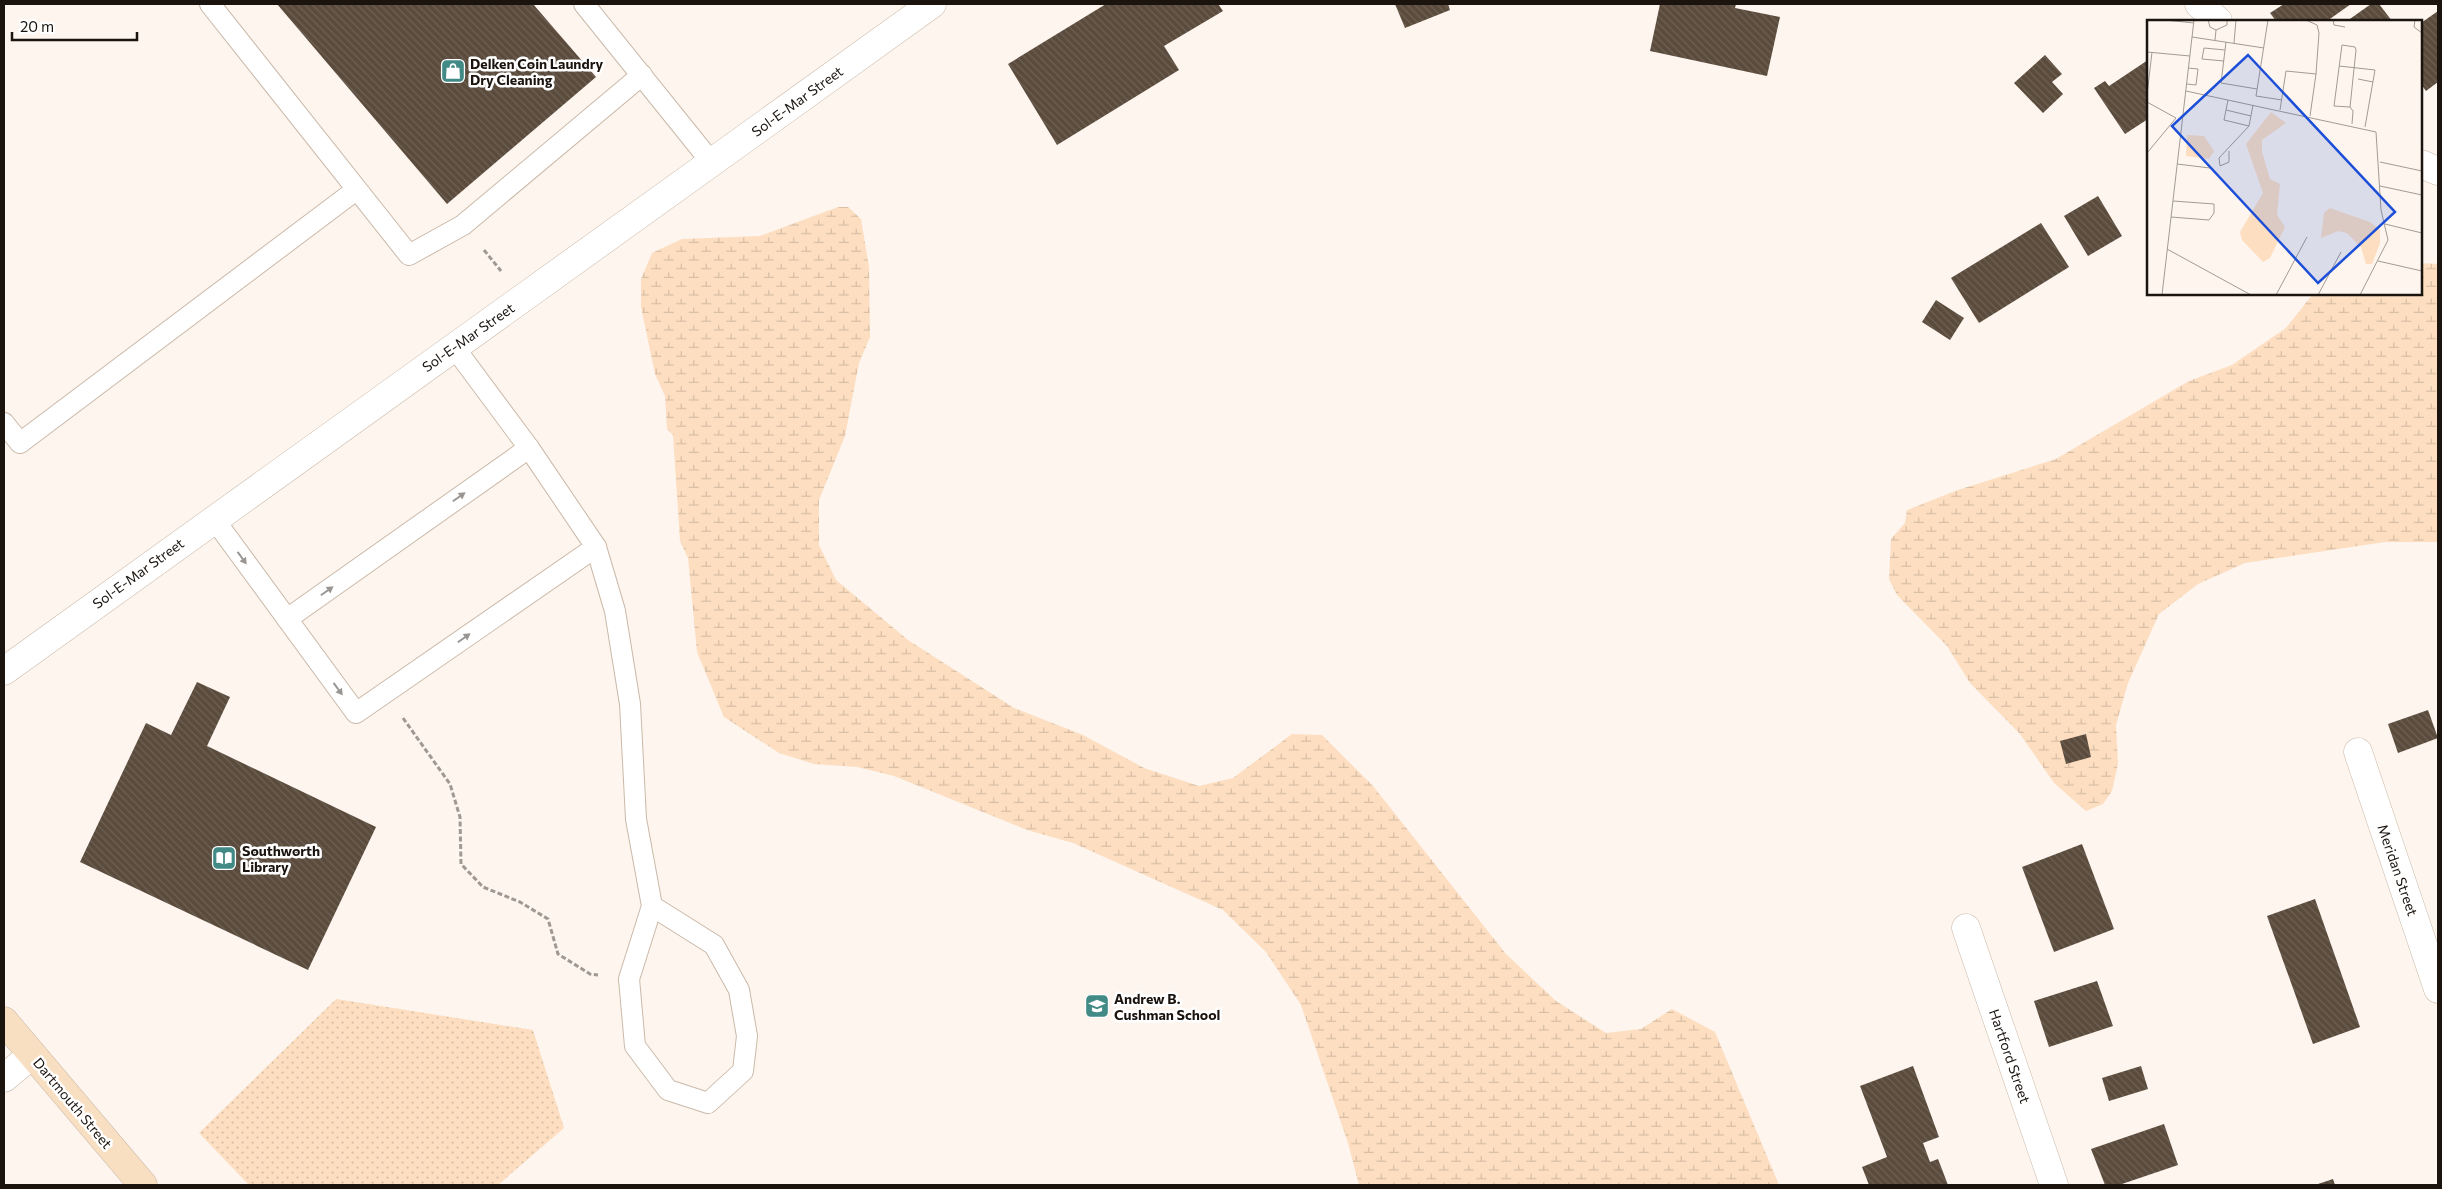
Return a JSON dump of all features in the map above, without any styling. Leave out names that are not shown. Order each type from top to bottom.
[{"type":"main road","name":"Dartmouth Street","points":[[4,1021],[143,1185]]},
{"type":"street","name":"Sol-E-Mar Street","points":[[4,671],[214,518],[932,4]]},
{"type":"street","points":[[2199,4],[2217,20]]},
{"type":"street","points":[[2422,164],[2438,171]]},
{"type":"street","name":"Meridan Street","points":[[2358,752],[2438,989]]},
{"type":"street","name":"Hartford Street","points":[[1966,928],[2054,1185]]},
{"type":"street","points":[[4,1078],[32,1055]]},
{"type":"lane","points":[[210,4],[409,255],[463,225],[642,75]]},
{"type":"lane","points":[[584,4],[712,163]]},
{"type":"lane","points":[[4,423],[20,443],[356,190]]},
{"type":"lane","points":[[454,347],[529,448],[596,547],[615,610],[630,704],[636,819],[652,906],[629,979],[635,1046],[668,1090],[708,1103],[742,1071],[747,1036],[740,990],[714,945],[652,906]]},
{"type":"lane","points":[[287,619],[529,448]]},
{"type":"lane","points":[[214,518],[356,713],[596,547]]},
{"type":"path","points":[[463,225],[522,299]]},
{"type":"path","points":[[386,693],[450,784],[460,817],[461,864],[483,887],[520,902],[548,919],[558,954],[590,974],[629,979]]},
{"type":"green space","points":[[838,207],[848,207],[861,219],[869,267],[870,337],[859,363],[845,436],[819,500],[819,545],[836,580],[908,640],[1014,708],[1083,735],[1144,768],[1199,786],[1233,778],[1292,734],[1322,735],[1373,786],[1506,954],[1556,1001],[1606,1033],[1641,1029],[1672,1009],[1715,1032],[1779,1185],[1359,1185],[1348,1143],[1301,1005],[1266,952],[1223,910],[1073,843],[1027,830],[894,776],[857,767],[814,764],[779,753],[724,717],[697,652],[688,558],[680,541],[673,435],[667,429],[665,396],[655,374],[641,307],[641,279],[652,253],[682,239],[760,236]]},
{"type":"green space","points":[[2422,263],[2438,264],[2438,542],[2385,542],[2245,563],[2198,584],[2159,614],[2128,683],[2116,725],[2118,764],[2112,791],[2103,804],[2086,811],[2054,783],[2020,734],[1970,683],[1947,646],[1897,595],[1889,579],[1891,539],[1905,523],[1907,510],[1958,490],[2056,459],[2189,381],[2232,365],[2286,328],[2312,295],[2422,295]]},
{"type":"green space","points":[[336,999],[533,1030],[564,1128],[498,1185],[249,1185],[199,1133]]},
{"type":"building","points":[[277,4],[533,4],[596,77],[447,204]]},
{"type":"building","points":[[1106,4],[1218,4],[1223,11],[1164,46],[1179,70],[1057,145],[1008,64]]},
{"type":"building","points":[[1395,4],[1448,4],[1450,10],[1405,28]]},
{"type":"building","points":[[1660,4],[1736,4],[1735,8],[1780,17],[1767,76],[1650,51]]},
{"type":"building","points":[[2284,4],[2351,4],[2328,20],[2275,20],[2270,13]]},
{"type":"building","points":[[2371,4],[2379,4],[2391,20],[2348,20]]},
{"type":"building","points":[[2438,11],[2438,82],[2426,91],[2422,85],[2422,22]]},
{"type":"building","points":[[2045,55],[2062,74],[2052,82],[2063,94],[2043,113],[2014,83]]},
{"type":"building","points":[[2147,61],[2147,120],[2125,134],[2094,88],[2105,81],[2109,86]]},
{"type":"building","points":[[2098,196],[2122,236],[2088,256],[2064,216]]},
{"type":"building","points":[[2041,223],[2069,267],[1979,323],[1951,278]]},
{"type":"building","points":[[1936,300],[1964,318],[1950,340],[1922,322]]},
{"type":"building","points":[[197,682],[230,697],[207,746],[376,827],[308,970],[80,862],[146,723],[171,735]]},
{"type":"building","points":[[2428,710],[2438,738],[2398,753],[2388,724]]},
{"type":"building","points":[[2086,734],[2091,757],[2066,764],[2060,741]]},
{"type":"building","points":[[2082,844],[2114,929],[2054,952],[2022,867]]},
{"type":"building","points":[[2315,899],[2360,1027],[2313,1044],[2267,916]]},
{"type":"building","points":[[2097,981],[2113,1026],[2049,1047],[2034,1001]]},
{"type":"building","points":[[1913,1066],[1939,1137],[1923,1143],[1930,1162],[1938,1159],[1948,1185],[1869,1185],[1862,1167],[1887,1157],[1860,1086]]},
{"type":"building","points":[[2141,1066],[2148,1089],[2109,1101],[2102,1078]]},
{"type":"building","points":[[2164,1124],[2178,1165],[2119,1185],[2105,1185],[2091,1149]]},
{"type":"building","points":[[2333,1179],[2335,1185],[2315,1185]]},
{"type":"place","name":"Delken Coin Laundry Dry Cleaning","points":[[453,71]]},
{"type":"place","name":"Southworth Library","points":[[224,858]]},
{"type":"place","name":"Andrew B. Cushman School","points":[[1097,1006]]}]
